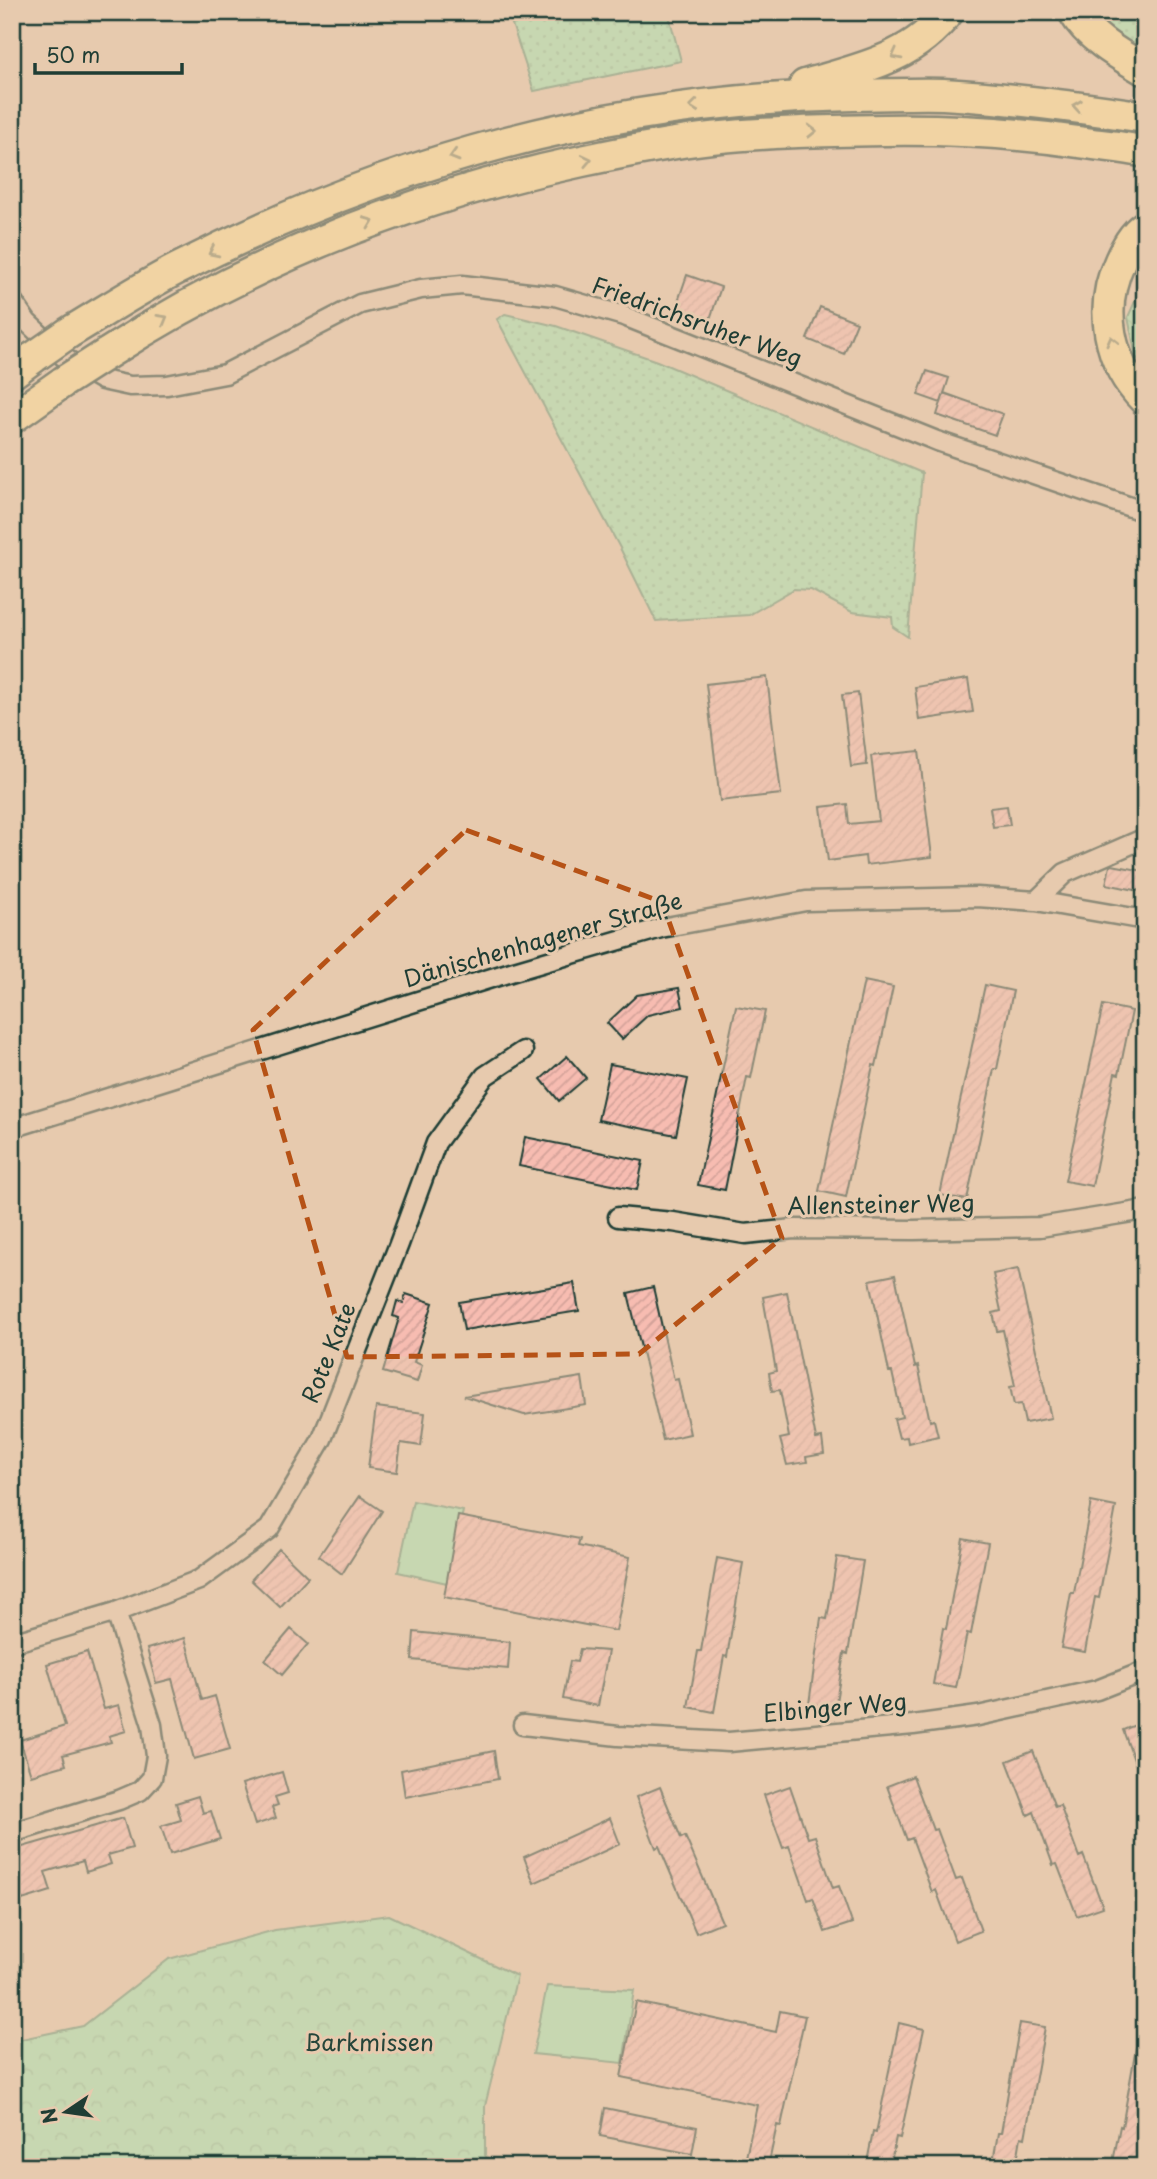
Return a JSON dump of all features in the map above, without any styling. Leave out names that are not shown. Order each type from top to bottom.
[{"type":"highway","points":[[761,98],[878,64],[900,54],[942,21],[948,12]]},
{"type":"highway","points":[[1074,12],[1091,33],[1145,70]]},
{"type":"highway","points":[[23,365],[70,332],[176,270],[275,223],[379,180],[449,157],[544,131],[669,109],[761,98],[940,94],[1046,102],[1145,117]]},
{"type":"highway","points":[[12,418],[63,382],[204,296],[331,237],[455,192],[521,174],[625,151],[708,138],[801,131],[943,129],[1035,136],[1145,152]]},
{"type":"highway","points":[[1145,226],[1126,247],[1114,274],[1108,296],[1108,323],[1115,353],[1127,378],[1145,400]]},
{"type":"street","name":"Friedrichsruher Weg","points":[[12,300],[27,322],[66,359],[103,380],[130,386],[167,385],[225,374],[360,304],[421,289],[462,285],[555,296],[624,316],[937,441],[1145,512]]},
{"type":"street","points":[[1036,901],[1065,873],[1145,838]]},
{"type":"street","name":"Dänischenhagener Straße","points":[[12,1128],[501,975],[661,928],[806,901],[966,897],[1036,901],[1145,920]]},
{"type":"street","name":"Rote Kate","points":[[12,1643],[116,1612],[199,1580],[269,1529],[321,1439],[436,1143],[485,1076],[523,1051]]},
{"type":"street","name":"Allensteiner Weg","points":[[618,1217],[673,1222],[744,1234],[794,1229],[1040,1227],[1145,1210]]},
{"type":"street","points":[[12,1833],[119,1800],[140,1791],[152,1778],[156,1756],[152,1725],[116,1612]]},
{"type":"street","name":"Elbinger Weg","points":[[523,1725],[670,1740],[741,1741],[913,1726],[978,1716],[1097,1689],[1145,1671]]},
{"type":"highlighted area","points":[[466,830],[662,902],[782,1238],[639,1354],[347,1357],[253,1030]]},
{"type":"green space","points":[[508,12],[668,12],[681,61],[534,91]]},
{"type":"green space","points":[[1089,12],[1145,12],[1145,57],[1132,51]]},
{"type":"green space","points":[[1145,279],[1145,366],[1136,357],[1128,317]]},
{"type":"green space","points":[[505,314],[556,326],[657,361],[922,473],[908,637],[893,627],[892,617],[852,612],[811,590],[794,589],[749,615],[656,621],[620,548],[497,319]]},
{"type":"green space","points":[[413,1501],[463,1511],[447,1583],[398,1572]]},
{"type":"green space","name":"Barkmissen","points":[[389,1915],[517,1976],[485,2106],[485,2155],[493,2167],[12,2167],[12,2041],[83,2026],[169,1959],[275,1930]]},
{"type":"green space","points":[[547,1986],[634,1990],[623,2063],[533,2054]]},
{"type":"building","points":[[687,275],[721,287],[709,322],[675,310]]},
{"type":"building","points":[[820,307],[857,322],[844,354],[807,339]]},
{"type":"building","points":[[927,371],[949,378],[941,403],[918,395]]},
{"type":"building","points":[[944,393],[1003,414],[995,435],[937,415]]},
{"type":"building","points":[[767,677],[781,794],[720,801],[706,684]]},
{"type":"building","points":[[968,679],[973,712],[919,720],[915,687]]},
{"type":"building","points":[[858,693],[867,765],[851,767],[842,695]]},
{"type":"building","points":[[919,751],[932,857],[866,865],[865,856],[828,861],[821,807],[847,804],[849,824],[879,821],[871,756]]},
{"type":"building","points":[[1007,806],[1010,825],[993,827],[990,808]]},
{"type":"building","points":[[1112,865],[1144,871],[1140,891],[1106,884]]},
{"type":"building","points":[[864,981],[893,987],[876,1066],[873,1065],[846,1197],[819,1191]]},
{"type":"building","points":[[985,985],[1013,991],[967,1200],[940,1195]]},
{"type":"building","points":[[679,988],[683,1007],[648,1015],[622,1039],[607,1023],[637,995]]},
{"type":"building","points":[[1103,1005],[1132,1011],[1119,1074],[1115,1073],[1092,1186],[1065,1181]]},
{"type":"building","points":[[736,1006],[765,1011],[751,1078],[747,1077],[725,1190],[698,1185]]},
{"type":"building","points":[[567,1056],[586,1078],[559,1101],[541,1079]]},
{"type":"building","points":[[610,1064],[688,1079],[676,1135],[598,1120]]},
{"type":"building","points":[[525,1137],[643,1161],[637,1190],[519,1166]]},
{"type":"building","points":[[1018,1269],[1051,1418],[1025,1423],[1021,1404],[1014,1405],[1010,1387],[1015,1386],[1003,1330],[997,1331],[993,1313],[1001,1311],[993,1274]]},
{"type":"building","points":[[895,1275],[915,1367],[918,1366],[930,1421],[934,1420],[938,1436],[908,1443],[907,1437],[899,1438],[894,1419],[902,1417],[892,1372],[889,1372],[870,1280]]},
{"type":"building","points":[[574,1283],[579,1311],[464,1330],[459,1302]]},
{"type":"building","points":[[653,1287],[674,1380],[678,1379],[690,1434],[663,1440],[628,1293]]},
{"type":"building","points":[[787,1292],[816,1439],[822,1438],[824,1454],[806,1457],[807,1462],[787,1465],[780,1439],[789,1437],[780,1390],[772,1391],[769,1373],[776,1371],[763,1297]]},
{"type":"building","points":[[406,1294],[433,1303],[414,1362],[422,1365],[417,1382],[383,1372],[399,1318],[393,1316],[397,1301],[403,1303]]},
{"type":"building","points":[[582,1377],[586,1405],[524,1415],[464,1396]]},
{"type":"building","points":[[376,1407],[425,1413],[421,1446],[401,1443],[397,1472],[368,1468]]},
{"type":"building","points":[[360,1496],[382,1511],[342,1574],[319,1556]]},
{"type":"building","points":[[1091,1502],[1116,1507],[1099,1598],[1095,1597],[1085,1652],[1061,1648]]},
{"type":"building","points":[[458,1516],[580,1539],[578,1546],[630,1557],[616,1631],[444,1597]]},
{"type":"building","points":[[963,1538],[988,1543],[971,1634],[967,1633],[956,1688],[933,1684]]},
{"type":"building","points":[[279,1549],[308,1577],[280,1607],[251,1580]]},
{"type":"building","points":[[837,1557],[863,1561],[848,1654],[844,1653],[835,1708],[809,1704],[821,1618],[827,1619]]},
{"type":"building","points":[[717,1558],[743,1563],[727,1657],[724,1656],[714,1712],[688,1707]]},
{"type":"building","points":[[291,1629],[308,1644],[282,1675],[265,1660]]},
{"type":"building","points":[[414,1632],[510,1642],[508,1669],[412,1660]]},
{"type":"building","points":[[185,1638],[202,1700],[215,1696],[230,1749],[194,1759],[172,1679],[156,1683],[147,1649]]},
{"type":"building","points":[[580,1649],[608,1651],[598,1706],[563,1699],[570,1661],[577,1662]]},
{"type":"building","points":[[87,1652],[104,1709],[119,1705],[126,1731],[109,1736],[111,1742],[63,1755],[66,1765],[31,1775],[20,1740],[65,1726],[47,1664]]},
{"type":"building","points":[[1145,1721],[1145,1785],[1143,1785],[1123,1730]]},
{"type":"building","points":[[494,1751],[498,1779],[405,1797],[401,1770]]},
{"type":"building","points":[[1033,1751],[1055,1807],[1060,1805],[1079,1857],[1083,1855],[1103,1907],[1077,1916],[1057,1864],[1053,1865],[1034,1812],[1028,1815],[1007,1761]]},
{"type":"building","points":[[282,1772],[288,1793],[275,1797],[278,1805],[272,1807],[276,1818],[255,1825],[242,1784]]},
{"type":"building","points":[[913,1776],[933,1830],[937,1829],[956,1880],[962,1878],[981,1931],[955,1941],[936,1890],[932,1892],[912,1838],[907,1840],[887,1786]]},
{"type":"building","points":[[790,1786],[808,1838],[815,1836],[833,1888],[839,1886],[852,1923],[825,1932],[813,1898],[808,1900],[789,1846],[783,1848],[764,1795]]},
{"type":"building","points":[[660,1787],[681,1838],[685,1836],[722,1922],[696,1933],[659,1846],[656,1848],[636,1797]]},
{"type":"building","points":[[198,1796],[203,1813],[211,1811],[220,1839],[170,1854],[161,1826],[181,1820],[176,1803]]},
{"type":"building","points":[[123,1818],[132,1848],[108,1855],[111,1864],[86,1872],[83,1861],[45,1872],[51,1891],[22,1900],[16,1881],[12,1882],[12,1850]]},
{"type":"building","points":[[610,1818],[620,1844],[534,1883],[524,1857]]},
{"type":"building","points":[[636,2002],[776,2032],[780,2011],[805,2016],[781,2126],[777,2125],[768,2167],[744,2167],[757,2105],[621,2077]]},
{"type":"building","points":[[899,2023],[924,2029],[900,2138],[896,2137],[890,2167],[866,2167],[873,2132],[876,2133]]},
{"type":"building","points":[[1020,2023],[1045,2027],[1025,2138],[1021,2137],[1016,2167],[992,2167],[998,2133],[1001,2133]]},
{"type":"building","points":[[1136,2048],[1145,2048],[1145,2131],[1137,2167],[1112,2167],[1120,2126],[1122,2127]]},
{"type":"building","points":[[605,2108],[697,2127],[692,2154],[600,2136]]}]
